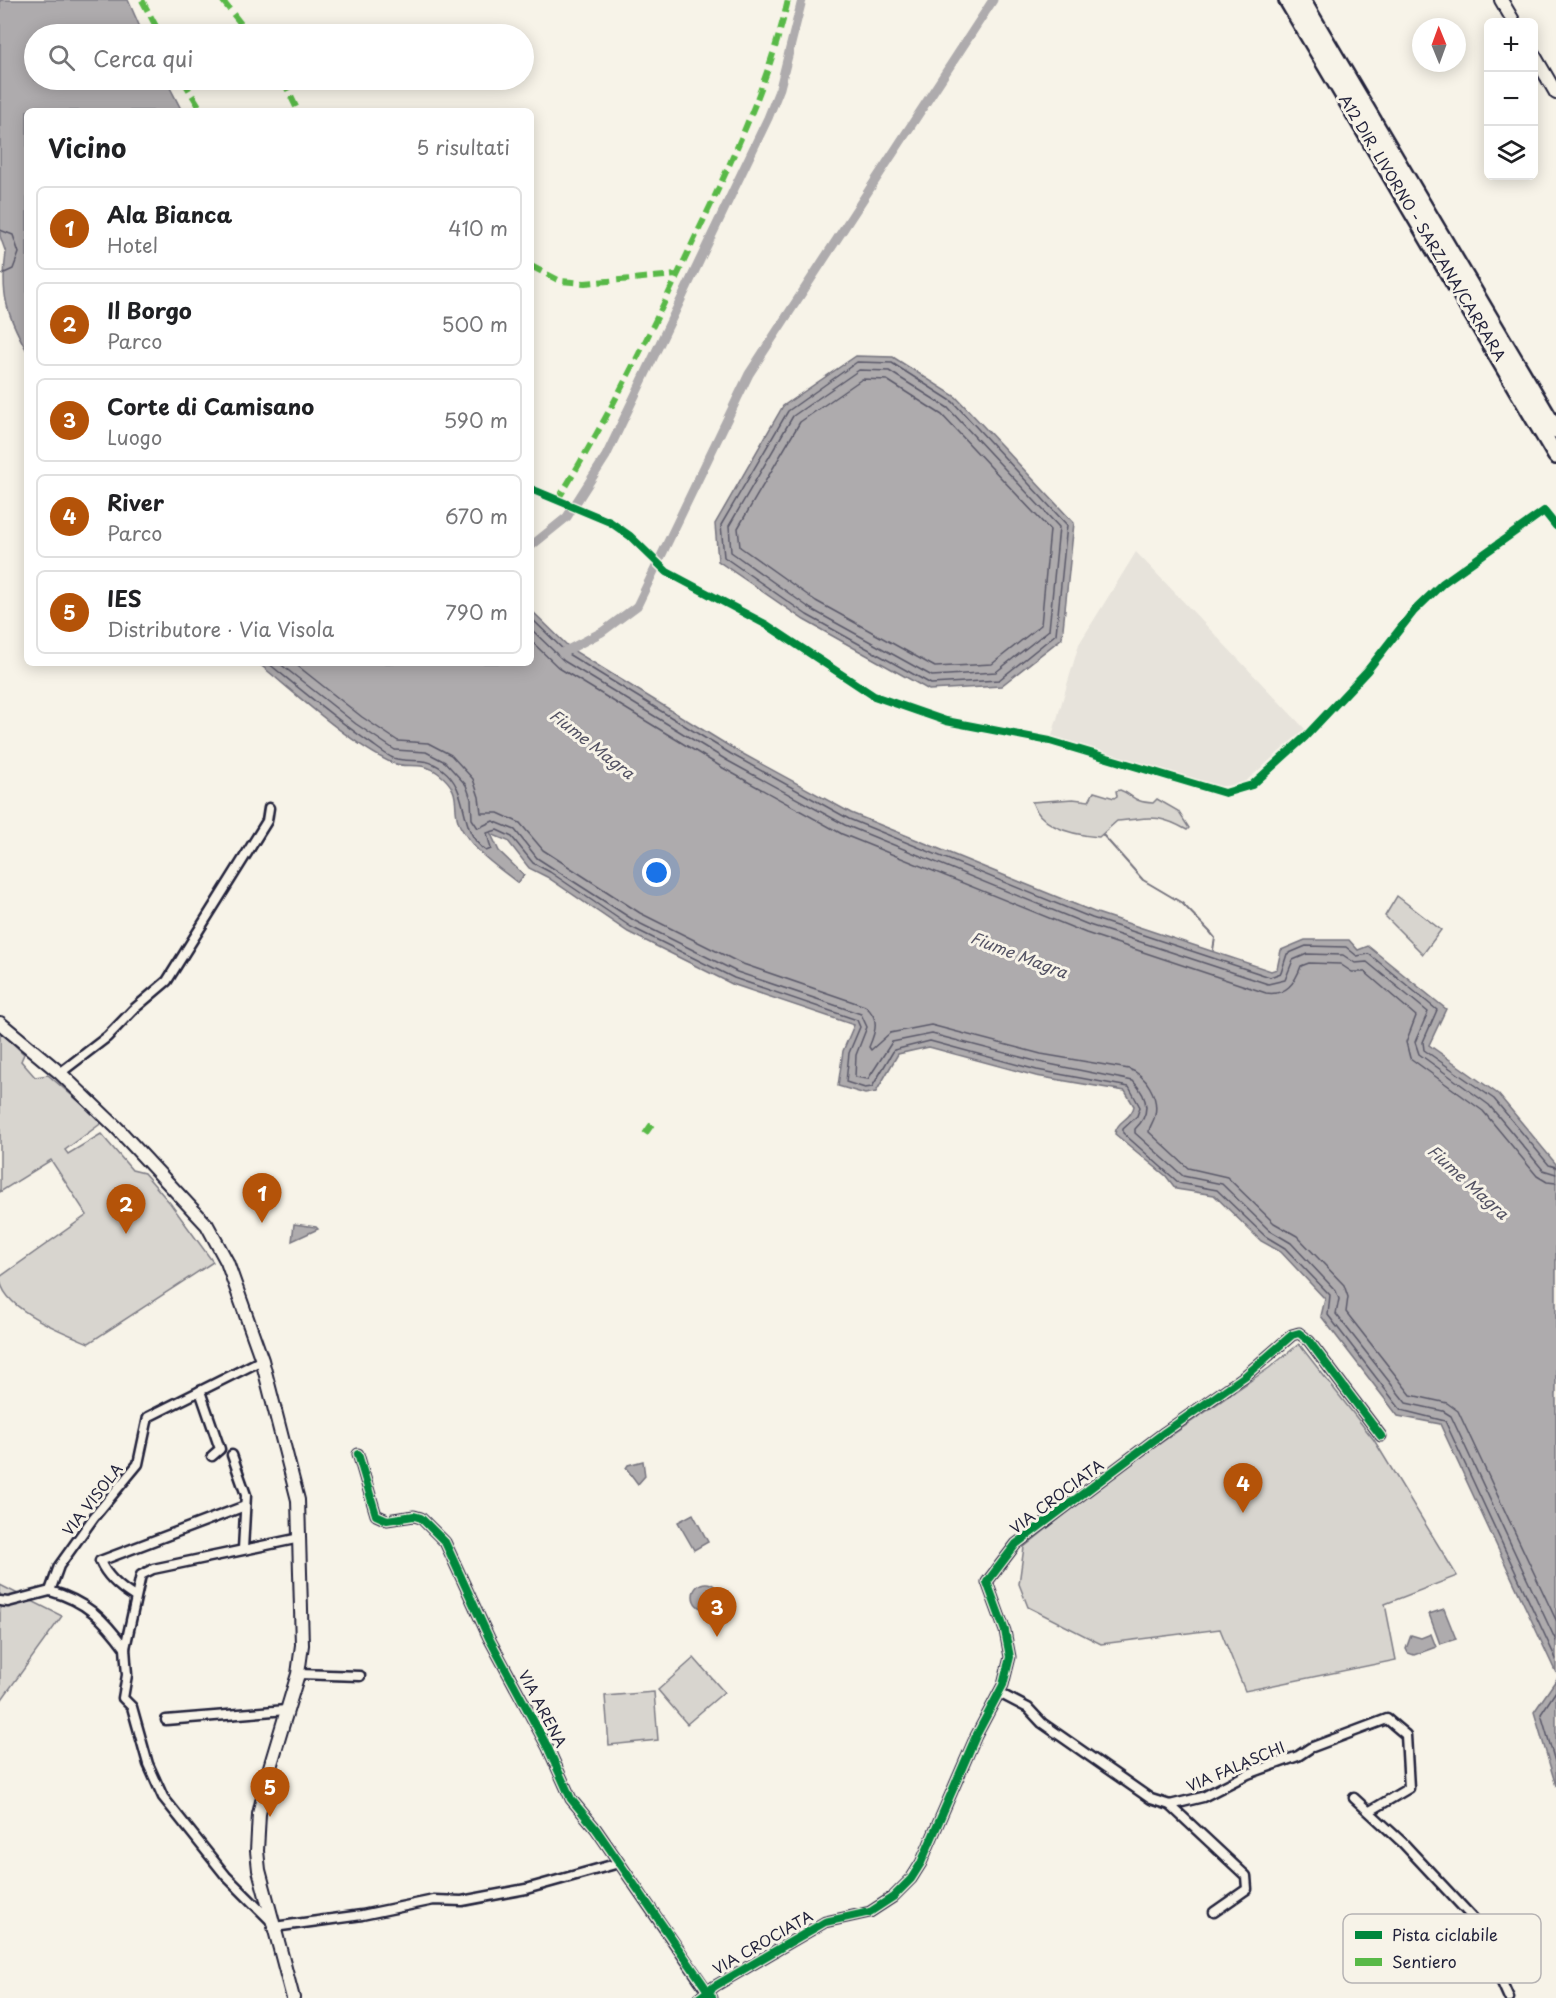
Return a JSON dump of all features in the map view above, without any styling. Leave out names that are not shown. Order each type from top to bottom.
[{"type":"highway","name":"A12 DIR. LIVORNO - SARZANA/CARRARA","points":[[1287,0],[1556,456]]},
{"type":"highway","points":[[1302,0],[1556,430]]},
{"type":"main road","points":[[1501,0],[1512,18]]},
{"type":"main road","points":[[1538,63],[1556,93]]},
{"type":"main road","points":[[0,1023],[60,1073],[117,1128],[207,1225],[227,1262],[262,1360],[296,1484],[300,1538],[302,1645],[298,1674],[270,1767],[257,1833],[259,1870],[293,1998]]},
{"type":"street","points":[[60,1073],[107,1037],[134,1009],[168,981],[267,821],[269,808]]},
{"type":"street","name":"VIA CROCIATA","points":[[699,1998],[710,1995],[825,1922],[870,1912],[899,1891],[921,1863],[976,1736],[999,1693],[1010,1657],[987,1582],[1016,1544],[1165,1432],[1245,1376],[1292,1335],[1299,1333],[1309,1341],[1381,1436]]},
{"type":"street","name":"VIA VISOLA","points":[[50,1591],[65,1558],[94,1517],[138,1464],[148,1417],[262,1360]]},
{"type":"street","points":[[200,1391],[220,1449],[212,1456]]},
{"type":"street","name":"VIA ARENA","points":[[358,1454],[376,1515],[387,1520],[414,1516],[421,1518],[445,1542],[489,1638],[548,1748],[571,1799],[619,1863],[710,1995]]},
{"type":"street","points":[[232,1455],[246,1495],[243,1549]]},
{"type":"street","points":[[135,1597],[121,1589],[104,1571],[100,1561],[245,1506]]},
{"type":"street","points":[[300,1538],[243,1549],[141,1575],[125,1648],[127,1675],[123,1698],[132,1707],[148,1764],[163,1797],[226,1876],[273,1924],[362,1915],[434,1900],[462,1901],[526,1889],[619,1863]]},
{"type":"street","points":[[0,1601],[9,1602],[50,1591],[83,1603],[103,1621],[125,1648]]},
{"type":"street","points":[[298,1674],[360,1676]]},
{"type":"street","name":"VIA FALASCHI","points":[[999,1693],[1028,1708],[1042,1724],[1151,1799],[1170,1805],[1203,1797],[1248,1774],[1388,1719],[1406,1735],[1409,1788],[1370,1811]]},
{"type":"street","points":[[166,1720],[286,1710]]},
{"type":"street","points":[[1354,1798],[1370,1811],[1470,1914]]},
{"type":"street","points":[[1170,1805],[1246,1876],[1247,1889],[1214,1912]]},
{"type":"street","points":[[1502,1983],[1509,1998]]},
{"type":"shaded area","points":[[1136,552],[1305,729],[1244,783],[1218,787],[1052,736],[1079,644]]},
{"type":"shaded area","points":[[1120,790],[1141,801],[1153,803],[1157,799],[1178,811],[1189,828],[1187,830],[1167,821],[1145,818],[1117,821],[1099,837],[1090,836],[1070,832],[1051,824],[1036,811],[1032,802],[1073,799],[1089,801],[1094,792],[1114,798],[1117,796],[1116,791]]},
{"type":"shaded area","points":[[1397,896],[1441,930],[1423,954],[1385,916]]},
{"type":"shaded area","points":[[3,1034],[24,1054],[21,1061],[35,1077],[48,1075],[103,1122],[65,1150],[68,1154],[101,1134],[132,1170],[144,1173],[170,1203],[213,1262],[89,1343],[36,1318],[22,1309],[3,1289],[0,1277],[87,1215],[51,1160],[0,1192],[0,1036]]},
{"type":"shaded area","points":[[1299,1344],[1374,1440],[1457,1576],[1385,1604],[1396,1660],[1245,1691],[1220,1629],[1101,1644],[1028,1607],[1019,1584],[1024,1547],[1110,1478],[1269,1368]]},
{"type":"shaded area","points":[[0,1585],[62,1616],[0,1702]]},
{"type":"shaded area","points":[[694,1658],[724,1692],[687,1724],[658,1690]]},
{"type":"shaded area","points":[[654,1692],[658,1740],[609,1745],[605,1696]]},
{"type":"water","points":[[0,0],[128,0],[139,24],[24,24],[24,90],[171,90],[180,108],[24,108],[24,345],[14,326],[7,304],[4,281],[6,253],[0,236]]},
{"type":"water","points":[[856,356],[893,357],[956,397],[1074,523],[1062,638],[1001,686],[929,690],[804,620],[718,561],[715,524],[783,406]]},
{"type":"water","name":"Fiume Magra","points":[[534,613],[571,649],[734,749],[851,813],[1094,912],[1271,971],[1277,969],[1281,950],[1305,940],[1349,940],[1358,950],[1368,946],[1446,1009],[1429,1045],[1498,1094],[1556,1164],[1556,1673],[1440,1424],[1398,1416],[1321,1316],[1325,1299],[1281,1252],[1261,1241],[1214,1195],[1176,1189],[1166,1176],[1115,1134],[1118,1126],[1130,1114],[1134,1106],[1125,1091],[1036,1076],[929,1047],[898,1054],[876,1092],[865,1094],[838,1086],[843,1051],[854,1025],[732,984],[628,932],[547,877],[529,868],[508,841],[491,834],[499,851],[524,875],[518,883],[486,858],[466,835],[457,819],[451,787],[438,773],[425,767],[390,762],[357,742],[262,666],[534,666]]},
{"type":"water","points":[[294,1224],[316,1227],[318,1229],[292,1241]]},
{"type":"water","points":[[643,1461],[645,1476],[638,1484],[626,1468],[628,1465]]},
{"type":"water","points":[[693,1514],[708,1542],[694,1550],[678,1522]]},
{"type":"water","points":[[706,1583],[715,1587],[719,1596],[715,1605],[706,1609],[697,1605],[693,1596],[697,1587]]},
{"type":"water","points":[[1444,1609],[1456,1639],[1440,1644],[1429,1614]]},
{"type":"water","points":[[1431,1634],[1436,1647],[1414,1655],[1408,1653],[1406,1649],[1411,1635],[1421,1638]]},
{"type":"water","points":[[1556,1680],[1556,1786],[1534,1712]]},
{"type":"waterway","points":[[534,544],[567,517],[606,456],[768,118],[780,88],[802,0]]},
{"type":"waterway","points":[[562,653],[602,632],[637,606],[749,374],[993,0]]},
{"type":"waterway","points":[[1103,835],[1143,880],[1182,903],[1210,932],[1215,938],[1213,950]]},
{"type":"marked path","points":[[142,0],[155,24]]},
{"type":"marked path","points":[[222,0],[241,24]]},
{"type":"marked path","points":[[557,501],[628,375],[720,185],[759,94],[788,0]]},
{"type":"marked path","points":[[189,90],[200,108]]},
{"type":"marked path","points":[[288,90],[297,108]]},
{"type":"marked path","points":[[534,268],[560,281],[585,283],[677,275]]},
{"type":"marked path","points":[[645,1134],[652,1124]]},
{"type":"cycle path","points":[[534,490],[610,522],[630,536],[667,572],[767,625],[874,696],[946,721],[1050,741],[1225,793],[1252,785],[1305,737],[1367,671],[1414,611],[1443,583],[1544,511],[1556,526]]},
{"type":"cycle path","points":[[699,1998],[715,1986],[825,1922],[870,1912],[893,1897],[911,1879],[921,1863],[976,1736],[1003,1685],[1010,1657],[1005,1631],[987,1582],[1016,1544],[1165,1432],[1245,1376],[1292,1335],[1299,1333],[1309,1341],[1381,1436]]},
{"type":"cycle path","points":[[358,1454],[376,1515],[387,1520],[414,1516],[421,1518],[445,1542],[489,1638],[548,1748],[571,1799],[596,1829],[712,1997]]},
{"type":"place","name":"Ala Bianca","points":[[262,1223]]},
{"type":"place","name":"Il Borgo","points":[[126,1234]]},
{"type":"place","name":"River","points":[[1243,1513]]},
{"type":"place","name":"Corte di Camisano","points":[[717,1637]]},
{"type":"place","name":"IES","points":[[270,1817]]}]
